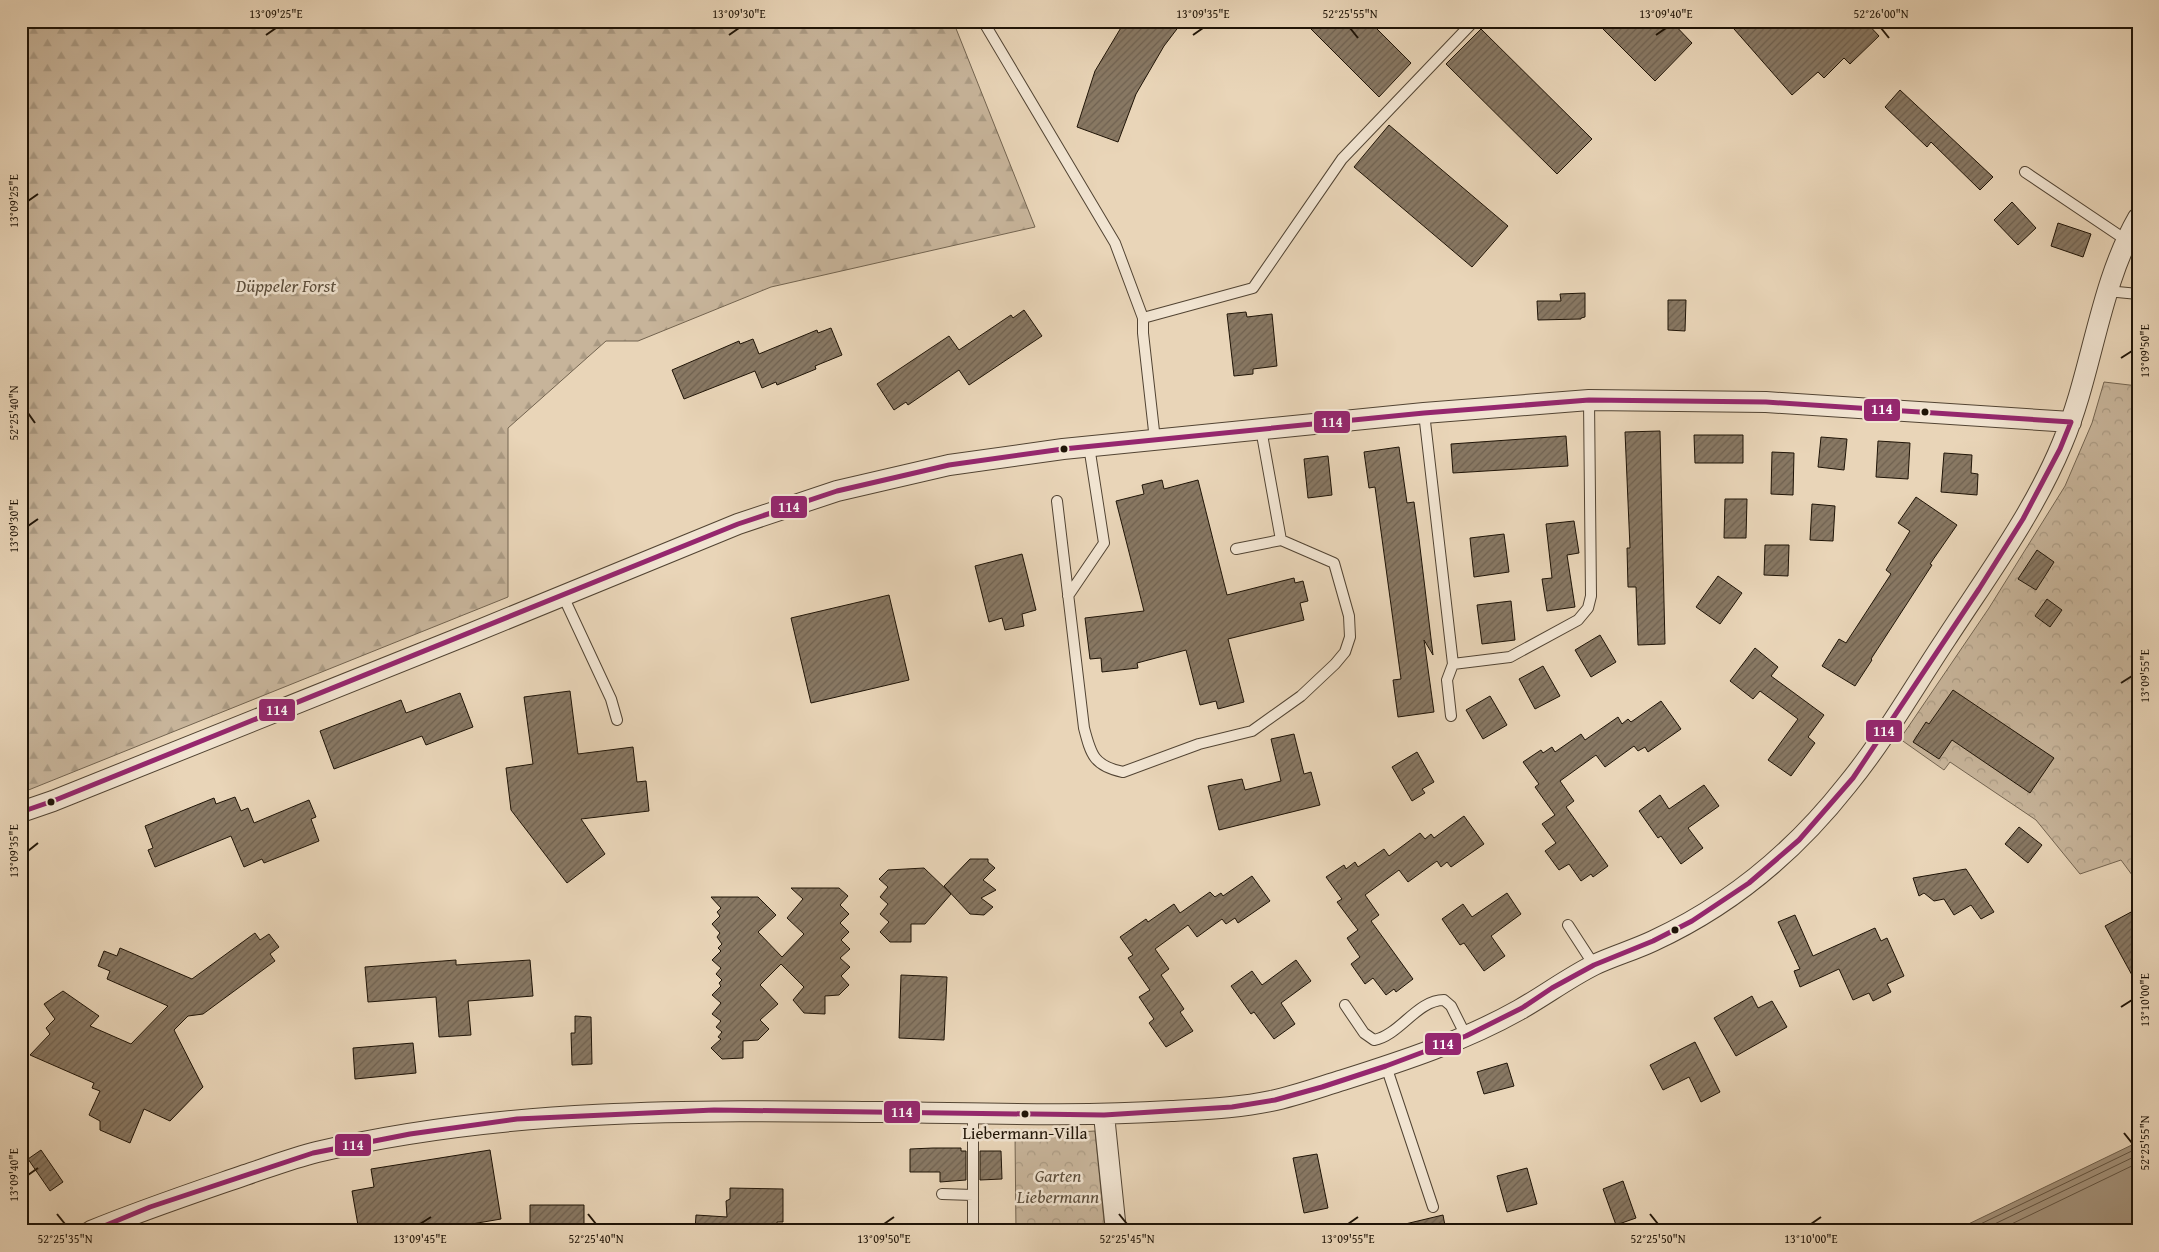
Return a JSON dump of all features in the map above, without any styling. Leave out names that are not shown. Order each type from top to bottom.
[{"type":"street","points":[[91,1231],[150,1207],[313,1153],[410,1134],[517,1119],[714,1110],[1104,1115],[1232,1107],[1275,1100],[1386,1066],[1466,1036],[1522,1008],[1552,988],[1594,965],[1653,941],[1717,905],[1777,860],[1824,814],[1853,778],[1881,737],[2018,527],[2060,449],[2080,398],[2107,291],[2126,240],[2138,218]]},
{"type":"street","points":[[21,812],[53,801],[738,524],[837,491],[949,465],[1089,446],[1424,413],[1588,400],[1766,402],[2071,422]]},
{"type":"street","points":[[1104,1115],[1116,1231]]},
{"type":"lane","points":[[983,21],[1115,243],[1143,318],[1142,333],[1155,440]]},
{"type":"lane","points":[[1143,318],[1253,288],[1342,159],[1474,21]]},
{"type":"lane","points":[[2025,172],[2126,240]]},
{"type":"lane","points":[[2107,291],[2138,294]]},
{"type":"lane","points":[[1453,664],[1510,657],[1578,620],[1588,608],[1591,596],[1588,400]]},
{"type":"lane","points":[[1424,413],[1453,664],[1447,680],[1451,716]]},
{"type":"lane","points":[[1262,429],[1281,540]]},
{"type":"lane","points":[[1068,596],[1104,543],[1089,446]]},
{"type":"lane","points":[[1057,502],[1084,728],[1090,750],[1098,763],[1110,769],[1123,772],[1199,744],[1252,731],[1301,696],[1345,652],[1350,636],[1349,616],[1334,563],[1281,540],[1236,549]]},
{"type":"lane","points":[[563,596],[611,699],[617,720]]},
{"type":"lane","points":[[1568,925],[1594,965]]},
{"type":"lane","points":[[1345,1005],[1364,1033],[1374,1040],[1385,1036],[1433,1001],[1444,1000],[1451,1006],[1466,1036]]},
{"type":"lane","points":[[1386,1066],[1433,1207]]},
{"type":"lane","points":[[973,1113],[973,1231]]},
{"type":"lane","points":[[942,1194],[973,1195]]},
{"type":"green space","name":"Düppeler Forst","points":[[21,21],[953,21],[1035,227],[771,287],[638,341],[606,341],[508,428],[508,597],[21,793]]},
{"type":"green space","points":[[2104,382],[2138,386],[2138,883],[2121,860],[2080,874],[2036,820],[1950,762],[1944,770],[1900,739],[1989,608],[2065,486],[2092,423]]},
{"type":"green space","name":"Garten Liebermann","points":[[1095,1131],[1105,1231],[1016,1231],[1015,1136]]},
{"type":"water","points":[[2138,1142],[2138,1231],[1954,1231]]},
{"type":"building","points":[[1125,21],[1183,21],[1164,46],[1136,94],[1118,142],[1077,127],[1095,71]]},
{"type":"building","points":[[1303,21],[1369,21],[1411,63],[1379,97]]},
{"type":"building","points":[[1595,21],[1671,21],[1692,43],[1655,81]]},
{"type":"building","points":[[1727,21],[1865,21],[1879,36],[1850,64],[1844,58],[1824,78],[1818,72],[1792,95]]},
{"type":"building","points":[[1481,29],[1592,139],[1557,174],[1446,64]]},
{"type":"building","points":[[1900,90],[1993,177],[1980,190],[1931,142],[1927,147],[1885,107]]},
{"type":"building","points":[[1389,125],[1508,226],[1472,267],[1354,167]]},
{"type":"building","points":[[2012,202],[2036,228],[2018,245],[1994,220]]},
{"type":"building","points":[[2058,223],[2091,234],[2083,257],[2051,246]]},
{"type":"building","points":[[1585,293],[1585,317],[1581,319],[1538,320],[1537,301],[1561,301],[1560,294]]},
{"type":"building","points":[[1668,300],[1686,300],[1685,331],[1668,330]]},
{"type":"building","points":[[1024,310],[1042,336],[969,385],[959,370],[908,405],[906,402],[894,410],[877,384],[949,336],[959,350],[1011,315],[1013,318]]},
{"type":"building","points":[[1246,312],[1247,317],[1272,314],[1277,366],[1253,369],[1253,374],[1234,376],[1227,314]]},
{"type":"building","points":[[831,328],[842,355],[815,366],[816,369],[777,385],[776,382],[762,388],[755,371],[684,399],[672,370],[739,341],[740,344],[753,339],[759,354],[817,330],[818,333]]},
{"type":"building","points":[[1660,431],[1665,644],[1638,645],[1636,587],[1628,587],[1627,548],[1630,548],[1625,432]]},
{"type":"building","points":[[1694,435],[1743,435],[1743,463],[1695,463]]},
{"type":"building","points":[[1566,436],[1568,466],[1453,473],[1451,444]]},
{"type":"building","points":[[1821,437],[1847,439],[1844,470],[1818,467]]},
{"type":"building","points":[[1878,441],[1910,443],[1908,479],[1876,477]]},
{"type":"building","points":[[1399,447],[1407,503],[1414,502],[1419,539],[1433,655],[1424,640],[1434,712],[1398,717],[1393,680],[1401,679],[1375,487],[1369,488],[1364,452]]},
{"type":"building","points":[[1772,452],[1794,453],[1793,495],[1771,494]]},
{"type":"building","points":[[1944,453],[1972,455],[1971,473],[1978,474],[1977,495],[1941,492]]},
{"type":"building","points":[[1328,456],[1332,495],[1308,498],[1304,459]]},
{"type":"building","points":[[1162,480],[1164,489],[1198,480],[1227,595],[1294,578],[1295,583],[1303,581],[1308,601],[1300,603],[1304,620],[1228,639],[1244,702],[1218,709],[1216,701],[1200,705],[1186,650],[1137,663],[1138,668],[1102,672],[1101,658],[1090,659],[1085,618],[1144,611],[1116,501],[1144,494],[1142,485]]},
{"type":"building","points":[[1916,497],[1957,525],[1930,564],[1932,565],[1855,686],[1822,666],[1839,639],[1846,643],[1891,574],[1886,570],[1910,531],[1898,523]]},
{"type":"building","points":[[1725,499],[1747,499],[1746,538],[1724,538]]},
{"type":"building","points":[[1812,504],[1835,506],[1833,541],[1810,540]]},
{"type":"building","points":[[1574,521],[1579,553],[1567,555],[1575,607],[1547,611],[1542,579],[1552,578],[1546,524]]},
{"type":"building","points":[[1504,534],[1509,572],[1474,577],[1470,538]]},
{"type":"building","points":[[1765,545],[1789,545],[1788,576],[1764,575]]},
{"type":"building","points":[[2037,550],[2054,562],[2036,590],[2018,579]]},
{"type":"building","points":[[1022,554],[1036,610],[1022,614],[1024,626],[1005,630],[1002,618],[989,622],[975,566]]},
{"type":"building","points":[[1718,576],[1742,593],[1720,624],[1696,607]]},
{"type":"building","points":[[889,595],[909,680],[811,703],[791,618]]},
{"type":"building","points":[[2047,599],[2062,610],[2050,627],[2035,616]]},
{"type":"building","points":[[1511,601],[1515,640],[1482,644],[1477,605]]},
{"type":"building","points":[[1600,635],[1616,662],[1591,677],[1575,650]]},
{"type":"building","points":[[1755,648],[1778,667],[1771,676],[1824,715],[1808,737],[1815,743],[1791,776],[1768,760],[1798,719],[1760,691],[1753,699],[1730,681]]},
{"type":"building","points":[[1543,666],[1560,696],[1535,709],[1519,679]]},
{"type":"building","points":[[1953,690],[2054,758],[2030,793],[1952,740],[1939,759],[1913,742],[1926,722],[1929,724]]},
{"type":"building","points":[[570,691],[578,754],[633,747],[637,782],[646,781],[649,811],[581,819],[605,854],[567,883],[511,810],[506,768],[533,764],[524,697]]},
{"type":"building","points":[[460,693],[473,727],[426,745],[422,736],[334,769],[320,731],[401,700],[406,713]]},
{"type":"building","points":[[1490,696],[1507,725],[1483,739],[1466,710]]},
{"type":"building","points":[[1661,701],[1681,729],[1648,752],[1645,747],[1638,751],[1634,746],[1605,767],[1596,755],[1560,781],[1574,801],[1566,807],[1608,866],[1593,877],[1591,874],[1581,881],[1569,864],[1559,870],[1545,851],[1556,843],[1542,824],[1555,815],[1535,787],[1539,784],[1523,762],[1541,750],[1543,753],[1552,747],[1555,752],[1581,734],[1585,740],[1618,717],[1622,724],[1628,719],[1631,722]]},
{"type":"building","points":[[1294,734],[1304,774],[1311,772],[1320,805],[1219,830],[1208,786],[1242,779],[1245,790],[1281,781],[1271,739]]},
{"type":"building","points":[[1417,752],[1434,782],[1422,789],[1425,793],[1412,801],[1392,767]]},
{"type":"building","points":[[1704,785],[1719,806],[1688,828],[1703,848],[1681,864],[1661,836],[1658,838],[1639,811],[1660,795],[1669,809]]},
{"type":"building","points":[[235,797],[241,811],[248,808],[254,823],[309,800],[316,817],[311,819],[319,841],[264,863],[262,859],[244,867],[231,836],[155,867],[148,850],[153,848],[145,826],[214,798],[216,804]]},
{"type":"building","points":[[1464,816],[1484,844],[1451,867],[1447,862],[1441,867],[1437,861],[1408,882],[1399,870],[1365,895],[1379,915],[1371,921],[1413,979],[1396,992],[1394,989],[1386,995],[1373,978],[1365,984],[1351,964],[1360,957],[1347,938],[1358,930],[1337,902],[1342,899],[1326,877],[1344,865],[1346,869],[1355,862],[1358,867],[1384,849],[1389,856],[1420,833],[1425,839],[1431,834],[1434,838]]},
{"type":"building","points":[[2019,827],[2042,845],[2028,863],[2005,844]]},
{"type":"building","points":[[970,859],[988,859],[988,862],[995,868],[983,880],[996,890],[981,898],[993,907],[984,915],[970,914],[944,886]]},
{"type":"building","points":[[924,868],[951,894],[925,924],[911,924],[911,942],[890,942],[880,932],[889,922],[880,914],[888,904],[880,897],[888,887],[879,879],[888,870]]},
{"type":"building","points":[[1966,869],[1994,912],[1981,919],[1971,905],[1954,915],[1944,899],[1934,901],[1924,893],[1919,896],[1913,878]]},
{"type":"building","points":[[1252,876],[1270,901],[1238,923],[1235,918],[1226,924],[1222,919],[1197,937],[1188,925],[1155,949],[1169,969],[1161,975],[1184,1009],[1180,1012],[1193,1031],[1166,1047],[1149,1023],[1154,1019],[1139,997],[1150,990],[1128,958],[1133,955],[1120,937],[1146,919],[1148,922],[1174,904],[1180,913],[1210,892],[1215,897],[1221,893],[1223,896]]},
{"type":"building","points":[[791,888],[839,888],[848,896],[840,905],[849,914],[840,923],[849,932],[841,940],[850,949],[840,958],[850,967],[841,976],[849,985],[839,995],[825,996],[825,1014],[804,1013],[793,1000],[804,987],[781,964],[760,985],[778,1004],[760,1020],[769,1029],[758,1040],[743,1041],[743,1058],[722,1059],[711,1048],[721,1039],[718,1037],[722,1032],[716,1027],[721,1021],[712,1014],[721,1003],[712,995],[721,986],[719,983],[722,980],[716,974],[721,968],[712,960],[721,951],[718,948],[722,944],[717,937],[720,933],[712,924],[720,916],[717,912],[721,908],[711,897],[758,897],[776,915],[758,932],[782,957],[804,934],[787,918],[803,899]]},
{"type":"building","points":[[1507,893],[1521,914],[1491,936],[1505,956],[1484,971],[1464,943],[1460,945],[1442,919],[1463,904],[1472,917]]},
{"type":"building","points":[[2133,911],[2138,920],[2138,986],[2105,926]]},
{"type":"building","points":[[1795,915],[1813,956],[1875,928],[1881,941],[1887,938],[1904,976],[1887,984],[1891,992],[1873,1001],[1869,993],[1853,1000],[1839,969],[1800,987],[1794,971],[1800,969],[1778,922]]},
{"type":"building","points":[[255,933],[260,940],[269,934],[279,947],[270,954],[275,961],[203,1014],[188,1016],[174,1030],[203,1087],[170,1121],[144,1109],[130,1143],[100,1130],[100,1121],[89,1115],[100,1091],[92,1088],[94,1083],[30,1055],[50,1034],[46,1028],[55,1019],[44,1004],[63,991],[99,1016],[90,1026],[131,1044],[168,1006],[107,979],[110,971],[98,966],[104,951],[117,956],[120,948],[192,979]]},
{"type":"building","points":[[456,960],[456,965],[530,960],[533,996],[468,1001],[471,1035],[439,1037],[436,997],[368,1002],[365,967]]},
{"type":"building","points":[[1296,960],[1311,981],[1281,1003],[1295,1024],[1274,1039],[1254,1012],[1251,1014],[1231,986],[1252,971],[1262,985]]},
{"type":"building","points":[[901,975],[947,977],[944,1040],[899,1038]]},
{"type":"building","points":[[1752,996],[1758,1008],[1772,1001],[1787,1027],[1736,1056],[1714,1018]]},
{"type":"building","points":[[575,1016],[591,1017],[592,1064],[572,1065],[571,1033],[575,1033]]},
{"type":"building","points":[[1695,1042],[1720,1092],[1701,1102],[1689,1077],[1663,1090],[1650,1065]]},
{"type":"building","points":[[413,1043],[416,1073],[355,1079],[353,1048]]},
{"type":"building","points":[[1507,1063],[1514,1086],[1484,1094],[1477,1072]]},
{"type":"building","points":[[961,1148],[961,1151],[966,1151],[966,1180],[940,1182],[940,1172],[910,1172],[910,1149]]},
{"type":"building","points":[[41,1150],[63,1182],[50,1191],[28,1159]]},
{"type":"building","points":[[490,1150],[501,1219],[431,1231],[359,1231],[352,1191],[374,1187],[371,1169]]},
{"type":"building","points":[[980,1151],[1001,1151],[1002,1179],[980,1180]]},
{"type":"building","points":[[1317,1154],[1328,1208],[1304,1213],[1293,1158]]},
{"type":"building","points":[[1527,1168],[1537,1204],[1507,1212],[1497,1176]]},
{"type":"building","points":[[1623,1181],[1636,1218],[1616,1225],[1603,1189]]},
{"type":"building","points":[[730,1188],[783,1189],[783,1222],[777,1222],[777,1231],[695,1231],[696,1215],[727,1217],[726,1201],[730,1199]]},
{"type":"building","points":[[530,1205],[584,1205],[584,1231],[530,1231]]},
{"type":"building","points":[[1443,1215],[1446,1231],[1402,1231],[1401,1225]]},
{"type":"transit line","name":"114","points":[[21,812],[53,801],[738,524],[837,491],[949,465],[1063,449],[1424,413],[1589,400],[1766,402],[2071,422],[2060,449],[2023,519],[1979,589],[1853,778],[1799,840],[1749,883],[1692,921],[1653,941],[1594,965],[1552,988],[1522,1008],[1466,1036],[1386,1066],[1322,1087],[1275,1100],[1232,1107],[1104,1115],[714,1110],[517,1119],[410,1134],[313,1153],[150,1207],[92,1231]]},
{"type":"place","name":"Liebermann-Villa","points":[[1025,1114]]}]
